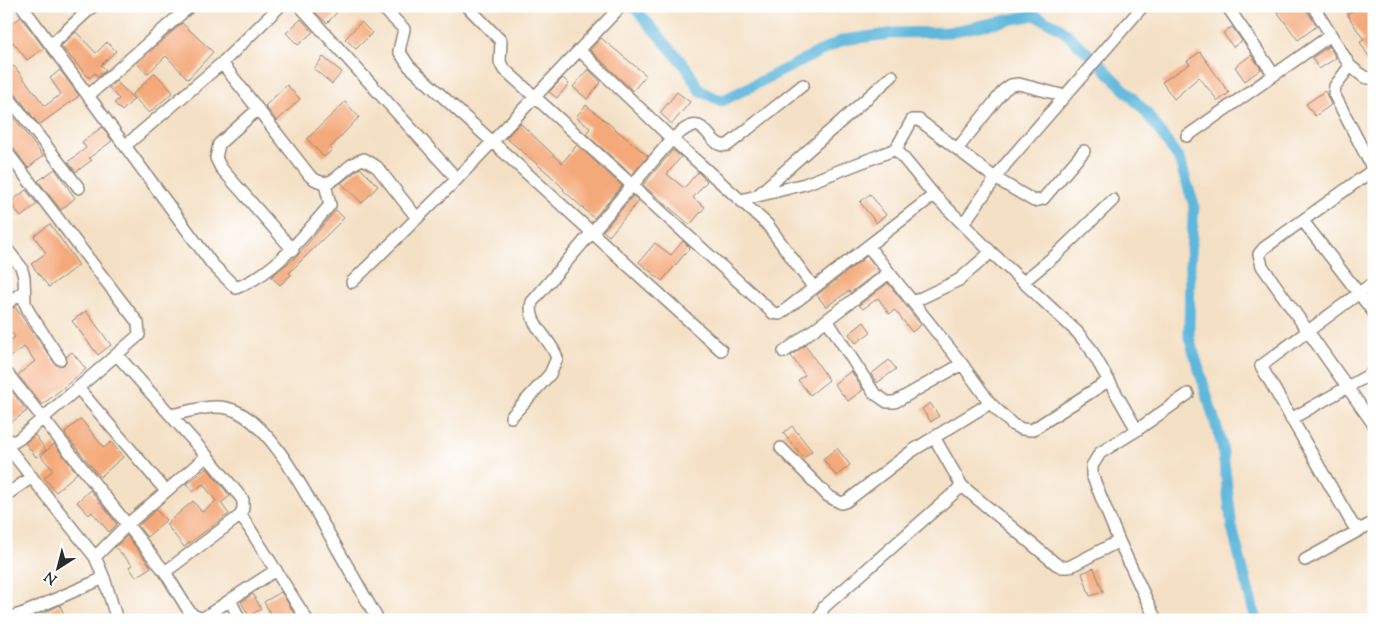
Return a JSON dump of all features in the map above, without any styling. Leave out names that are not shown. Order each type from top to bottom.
[{"type":"street","points":[[22,6],[212,264],[236,288],[256,280],[293,250],[330,205],[325,184]]},
{"type":"street","points":[[51,45],[93,6]]},
{"type":"street","points":[[89,95],[190,6]]},
{"type":"street","points":[[125,146],[222,63],[280,6]]},
{"type":"street","points":[[300,6],[456,179]]},
{"type":"street","points":[[381,6],[384,12],[404,29],[399,51],[409,66],[721,350]]},
{"type":"street","points":[[467,6],[501,41],[500,62],[503,68],[773,313],[780,314],[934,195]]},
{"type":"street","points":[[352,282],[456,179],[621,6]]},
{"type":"street","points":[[963,224],[995,178],[1143,6]]},
{"type":"street","points":[[1227,6],[1274,75]]},
{"type":"street","points":[[1313,6],[1350,66],[1364,77],[1374,79]]},
{"type":"street","points":[[1187,136],[1331,35]]},
{"type":"street","points":[[579,50],[672,139],[741,200],[778,236],[814,288]]},
{"type":"street","points":[[222,63],[310,176],[318,183],[325,184],[332,181],[357,160],[364,159],[377,168],[416,218]]},
{"type":"street","points":[[1350,66],[1335,86],[1334,94],[1373,170],[1264,248],[1259,254],[1262,266],[1374,425]]},
{"type":"street","points":[[757,196],[892,76]]},
{"type":"street","points":[[958,148],[1004,90],[1011,85],[1019,84],[1065,96]]},
{"type":"street","points":[[511,417],[550,374],[557,358],[554,350],[531,318],[532,302],[672,139],[690,126],[695,126],[705,131],[716,143],[722,146],[728,145],[803,85]]},
{"type":"street","points":[[6,94],[79,188]]},
{"type":"street","points":[[258,109],[219,144],[216,158],[221,168],[293,250]]},
{"type":"street","points":[[741,200],[813,182],[896,149],[912,120],[925,123],[995,178],[1029,200],[1039,201],[1084,150]]},
{"type":"street","points":[[896,149],[934,195],[991,252],[1065,318],[1082,337],[1137,430]]},
{"type":"street","points":[[6,151],[138,323],[139,335],[19,439],[14,442],[6,439]]},
{"type":"street","points":[[1023,282],[1058,253],[1113,200]]},
{"type":"street","points":[[1303,221],[1374,313]]},
{"type":"street","points":[[868,246],[962,364],[990,403],[1013,425],[1022,429],[1032,430],[1108,381]]},
{"type":"street","points":[[6,248],[21,267],[24,277],[23,292],[29,312],[60,359]]},
{"type":"street","points":[[913,302],[959,280],[991,252]]},
{"type":"street","points":[[784,352],[889,273]]},
{"type":"street","points":[[1361,529],[1353,525],[1261,366],[1374,282]]},
{"type":"street","points":[[6,304],[23,292]]},
{"type":"street","points":[[827,320],[874,393],[887,402],[895,402],[962,364]]},
{"type":"street","points":[[117,355],[240,495],[243,508],[240,515],[165,572]]},
{"type":"street","points":[[6,372],[128,524],[165,572],[187,608],[198,618],[208,617],[276,570]]},
{"type":"street","points":[[1291,419],[1374,372]]},
{"type":"street","points":[[78,388],[166,491]]},
{"type":"street","points":[[1156,620],[1119,541],[1092,475],[1092,466],[1100,453],[1137,430],[1188,394]]},
{"type":"street","points":[[781,448],[828,496],[841,503],[847,501],[934,437],[990,403]]},
{"type":"street","points":[[171,415],[217,406],[238,412],[253,423],[271,441],[289,465],[378,620]]},
{"type":"street","points":[[934,437],[962,486],[1046,557],[1062,567],[1069,567],[1119,541]]},
{"type":"street","points":[[6,445],[95,557],[104,578],[117,620]]},
{"type":"street","points":[[95,557],[128,524],[207,456]]},
{"type":"street","points":[[6,495],[32,477]]},
{"type":"street","points":[[818,620],[824,607],[962,486]]},
{"type":"street","points":[[240,515],[307,620]]},
{"type":"street","points":[[1305,560],[1374,522]]},
{"type":"street","points":[[6,616],[11,617],[24,613],[104,578]]},
{"type":"street","points":[[230,600],[240,620]]},
{"type":"building","points":[[315,6],[343,6],[327,23],[312,9]]},
{"type":"building","points":[[1273,6],[1303,6],[1317,26],[1298,40]]},
{"type":"building","points":[[1361,6],[1371,6],[1374,12],[1374,65],[1360,42],[1364,40],[1347,14]]},
{"type":"building","points":[[21,17],[44,48],[27,60],[13,42],[11,44],[6,38],[6,28]]},
{"type":"building","points":[[301,19],[313,32],[298,45],[286,33]]},
{"type":"building","points":[[361,22],[372,33],[356,49],[345,39]]},
{"type":"building","points":[[182,23],[213,52],[188,79],[166,56],[147,74],[137,63]]},
{"type":"building","points":[[1232,27],[1242,41],[1233,47],[1223,33]]},
{"type":"building","points":[[76,32],[96,53],[107,42],[116,51],[101,65],[106,70],[98,77],[95,73],[89,78],[61,46]]},
{"type":"building","points":[[601,38],[646,75],[633,91],[590,50]]},
{"type":"building","points":[[1329,46],[1336,58],[1319,69],[1312,58]]},
{"type":"building","points":[[1200,52],[1229,93],[1218,101],[1199,77],[1174,99],[1162,82],[1190,64],[1187,61]]},
{"type":"building","points":[[1251,55],[1261,69],[1245,81],[1235,67]]},
{"type":"building","points":[[323,57],[342,72],[332,84],[314,69]]},
{"type":"building","points":[[14,66],[45,106],[61,94],[50,78],[60,70],[79,96],[39,125],[12,89],[6,87],[6,72]]},
{"type":"building","points":[[588,69],[601,82],[587,99],[573,87]]},
{"type":"building","points":[[155,73],[173,92],[149,113],[132,95]]},
{"type":"building","points":[[563,78],[569,84],[557,98],[549,92]]},
{"type":"building","points":[[116,81],[134,99],[122,111],[114,103],[119,99],[109,88]]},
{"type":"building","points":[[287,85],[300,99],[277,121],[265,106]]},
{"type":"building","points":[[1325,91],[1331,105],[1315,116],[1306,104]]},
{"type":"building","points":[[677,92],[690,102],[672,124],[660,113]]},
{"type":"building","points":[[345,102],[359,117],[324,157],[307,139]]},
{"type":"building","points":[[586,105],[648,156],[632,175],[586,134],[590,128],[576,117]]},
{"type":"building","points":[[6,107],[43,156],[28,168],[12,146],[6,144]]},
{"type":"building","points":[[520,123],[562,163],[577,145],[622,186],[594,218],[563,190],[549,174],[506,138]]},
{"type":"building","points":[[102,127],[112,141],[89,158],[92,160],[76,172],[68,162],[86,148],[82,142]]},
{"type":"building","points":[[673,150],[681,157],[667,174],[684,188],[698,172],[707,181],[693,198],[705,207],[690,225],[643,185]]},
{"type":"building","points":[[360,168],[378,186],[362,203],[341,183]]},
{"type":"building","points":[[55,169],[75,198],[61,210],[38,181]]},
{"type":"building","points":[[26,190],[37,204],[21,217],[10,202]]},
{"type":"building","points":[[870,194],[886,215],[876,223],[860,202]]},
{"type":"building","points":[[633,196],[639,201],[609,236],[603,231]]},
{"type":"building","points":[[336,210],[344,218],[289,273],[291,275],[280,285],[271,277],[298,255]]},
{"type":"building","points":[[50,224],[79,265],[49,287],[31,264],[46,253],[34,236]]},
{"type":"building","points":[[683,241],[690,248],[662,281],[639,262],[655,243],[671,255]]},
{"type":"building","points":[[867,256],[879,271],[850,293],[849,291],[826,307],[817,295]]},
{"type":"building","points":[[888,283],[921,325],[912,332],[895,310],[889,314],[878,298],[863,309],[859,305]]},
{"type":"building","points":[[15,307],[56,365],[64,365],[67,356],[72,352],[86,369],[42,405],[18,375],[35,361],[24,347],[6,360],[6,344],[15,337],[6,326],[6,311]]},
{"type":"building","points":[[86,311],[111,345],[98,355],[72,321]]},
{"type":"building","points":[[864,322],[871,332],[856,343],[849,334]]},
{"type":"building","points":[[805,345],[829,380],[810,395],[798,380],[805,375],[791,356]]},
{"type":"building","points":[[889,360],[896,369],[877,383],[871,374]]},
{"type":"building","points":[[851,371],[863,390],[848,401],[834,384]]},
{"type":"building","points":[[6,384],[27,411],[6,426]]},
{"type":"building","points":[[930,403],[939,416],[931,422],[922,409]]},
{"type":"building","points":[[81,419],[104,448],[111,442],[123,457],[100,477],[65,434],[66,431]]},
{"type":"building","points":[[792,426],[812,451],[804,458],[783,433]]},
{"type":"building","points":[[35,435],[46,450],[36,457],[25,443]]},
{"type":"building","points":[[54,444],[77,473],[56,492],[44,478],[53,470],[41,456]]},
{"type":"building","points":[[837,448],[850,465],[836,476],[823,459]]},
{"type":"building","points":[[207,468],[230,496],[221,503],[229,514],[184,547],[166,524],[193,501],[202,512],[216,501],[203,484],[193,492],[186,484]]},
{"type":"building","points":[[90,490],[117,524],[109,532],[92,512],[89,515],[77,502]]},
{"type":"building","points":[[156,510],[166,520],[147,537],[138,526]]},
{"type":"building","points":[[127,536],[151,567],[136,577],[129,567],[132,565],[115,547]]},
{"type":"building","points":[[1094,568],[1103,592],[1090,596],[1082,573]]},
{"type":"building","points":[[281,592],[298,620],[274,620],[264,602]]},
{"type":"building","points":[[253,594],[261,609],[249,616],[241,602]]},
{"type":"building","points":[[60,605],[66,620],[46,620],[44,613]]},
{"type":"waterway","points":[[633,6],[686,67],[700,91],[722,101],[843,40],[896,33],[949,32],[1034,15],[1059,27],[1100,64],[1146,112],[1179,159],[1194,205],[1190,266],[1189,337],[1222,445],[1232,528],[1256,620]]}]
